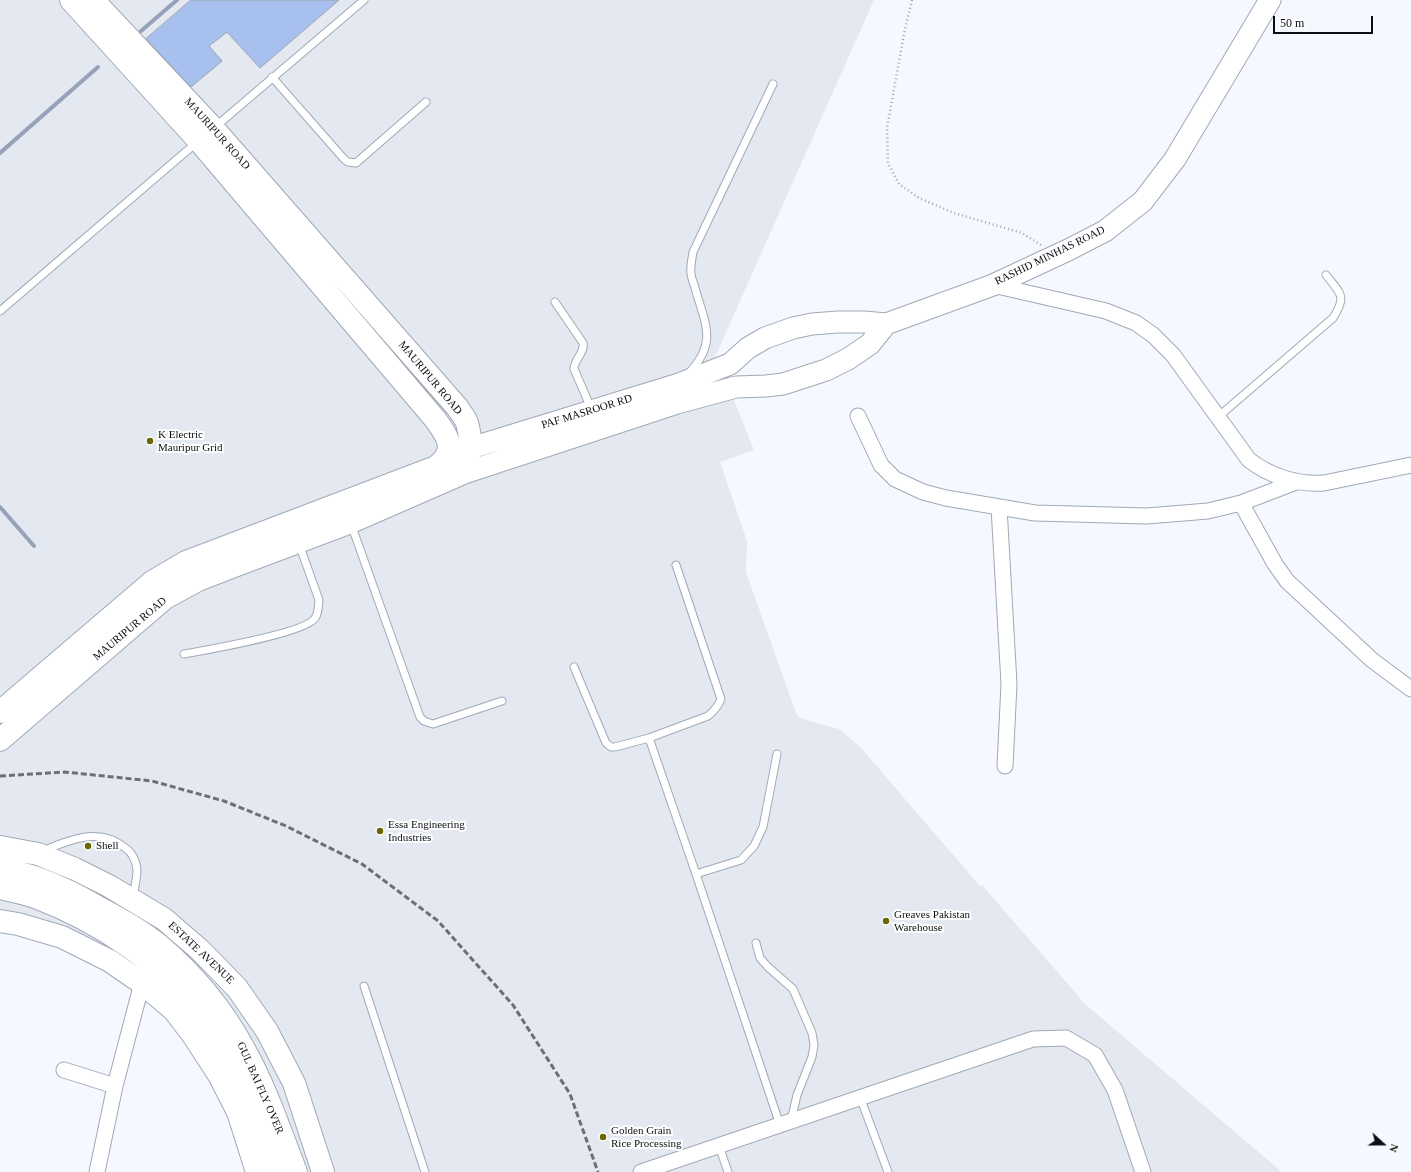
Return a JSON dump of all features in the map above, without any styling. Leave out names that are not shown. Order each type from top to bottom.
[{"type":"main road","name":"MAURIPUR ROAD","points":[[0,740],[165,598],[198,580],[351,522],[461,474],[466,466],[470,448],[466,422],[457,407],[117,38],[71,0]]},
{"type":"main road","name":"MAURIPUR ROAD","points":[[93,0],[117,38]]},
{"type":"main road","name":"RASHID MINHAS ROAD","points":[[730,364],[748,348],[765,338],[793,328],[812,324],[838,322],[886,324],[994,285],[1105,231],[1143,201],[1175,159],[1266,1]]},
{"type":"main road","name":"MAURIPUR ROAD","points":[[0,712],[152,582],[186,562],[436,466],[445,460],[450,447],[446,435],[435,419],[206,135]]},
{"type":"main road","name":"PAF MASROOR RD","points":[[445,460],[470,448],[677,403],[736,387],[783,384],[826,370],[848,359],[870,344],[886,324]]},
{"type":"main road","name":"PAF MASROOR RD","points":[[461,474],[730,364]]},
{"type":"main road","name":"ESTATE AVENUE","points":[[0,847],[38,854],[75,869],[109,886],[164,919],[200,950],[237,988],[267,1031],[294,1083],[323,1172]]},
{"type":"main road","name":"GUL BAI FLY OVER","points":[[0,869],[43,880],[84,899],[125,922],[159,946],[192,976],[218,1006],[244,1049],[270,1104],[296,1172]]},
{"type":"main road","name":"GUL BAI FLY OVER","points":[[0,888],[34,897],[76,915],[116,938],[148,960],[180,988],[207,1019],[230,1059],[254,1109],[278,1172]]},
{"type":"main road","points":[[0,921],[18,924],[62,937],[110,961],[142,983],[174,1010],[193,1035],[219,1075],[238,1112],[257,1172]]},
{"type":"street","points":[[994,285],[1106,311],[1136,323],[1153,335],[1173,355],[1249,460],[1265,470],[1296,482],[1310,484],[1324,483],[1411,465]]},
{"type":"street","points":[[858,416],[881,465],[895,478],[923,492],[946,498],[1035,513],[1147,516],[1208,511],[1241,503],[1296,482]]},
{"type":"street","points":[[1241,503],[1275,564],[1287,580],[1372,660],[1411,689]]},
{"type":"street","points":[[998,507],[1010,684],[1005,766]]},
{"type":"street","points":[[98,1172],[115,1086],[142,983]]},
{"type":"street","points":[[641,1172],[1033,1039],[1066,1038],[1095,1055],[1112,1084],[1143,1172]]},
{"type":"street","points":[[64,1070],[115,1086]]},
{"type":"lane","points":[[0,311],[272,77],[364,0]]},
{"type":"lane","points":[[272,77],[344,159],[352,163],[356,163],[426,102]]},
{"type":"lane","points":[[679,384],[697,365],[707,343],[707,330],[690,273],[693,252],[773,84]]},
{"type":"lane","points":[[1218,417],[1333,318],[1340,308],[1342,300],[1341,293],[1326,275]]},
{"type":"lane","points":[[555,302],[583,343],[584,349],[574,366],[574,369],[595,420]]},
{"type":"lane","points":[[351,522],[420,717],[424,721],[433,724],[502,701]]},
{"type":"lane","points":[[184,654],[269,637],[309,624],[315,618],[319,600],[299,542]]},
{"type":"lane","points":[[574,667],[606,743],[611,747],[649,738],[708,716],[714,711],[719,705],[721,699],[676,565]]},
{"type":"lane","points":[[649,738],[696,874],[786,1123]]},
{"type":"lane","points":[[696,874],[741,860],[754,846],[763,827],[777,754]]},
{"type":"lane","points":[[38,854],[68,840],[86,837],[100,836],[120,843],[130,851],[135,861],[137,870],[133,900]]},
{"type":"lane","points":[[756,944],[760,958],[793,989],[812,1033],[814,1045],[812,1057],[786,1123]]},
{"type":"lane","points":[[364,986],[426,1172]]},
{"type":"lane","points":[[860,1097],[888,1172]]},
{"type":"lane","points":[[719,1146],[728,1172]]},
{"type":"path","points":[[912,0],[904,34],[887,128],[888,163],[899,184],[919,198],[954,213],[1022,233],[1040,243],[1052,258]]},
{"type":"shaded area","points":[[0,0],[874,0],[716,355],[754,450],[720,462],[747,541],[746,572],[797,716],[839,729],[862,749],[980,886],[982,885],[1086,1005],[1282,1172],[246,1172],[216,1067],[174,1007],[74,947],[0,932]]},
{"type":"building","points":[[191,0],[339,0],[260,68],[227,32],[209,46],[222,61],[191,87],[146,39]]},
{"type":"waterway","points":[[141,31],[177,0]]},
{"type":"waterway","points":[[0,153],[98,67]]},
{"type":"waterway","points":[[0,507],[34,546]]},
{"type":"railway","points":[[0,776],[65,772],[152,781],[224,801],[286,826],[362,864],[438,921],[513,1005],[570,1094],[598,1172]]},
{"type":"place","name":"K Electric Mauripur Grid","points":[[150,441]]},
{"type":"place","name":"Essa Engineering Industries","points":[[380,831]]},
{"type":"place","name":"Shell","points":[[88,846]]},
{"type":"place","name":"Greaves Pakistan Warehouse","points":[[886,921]]},
{"type":"place","name":"Golden Grain Rice Processing","points":[[603,1137]]}]
